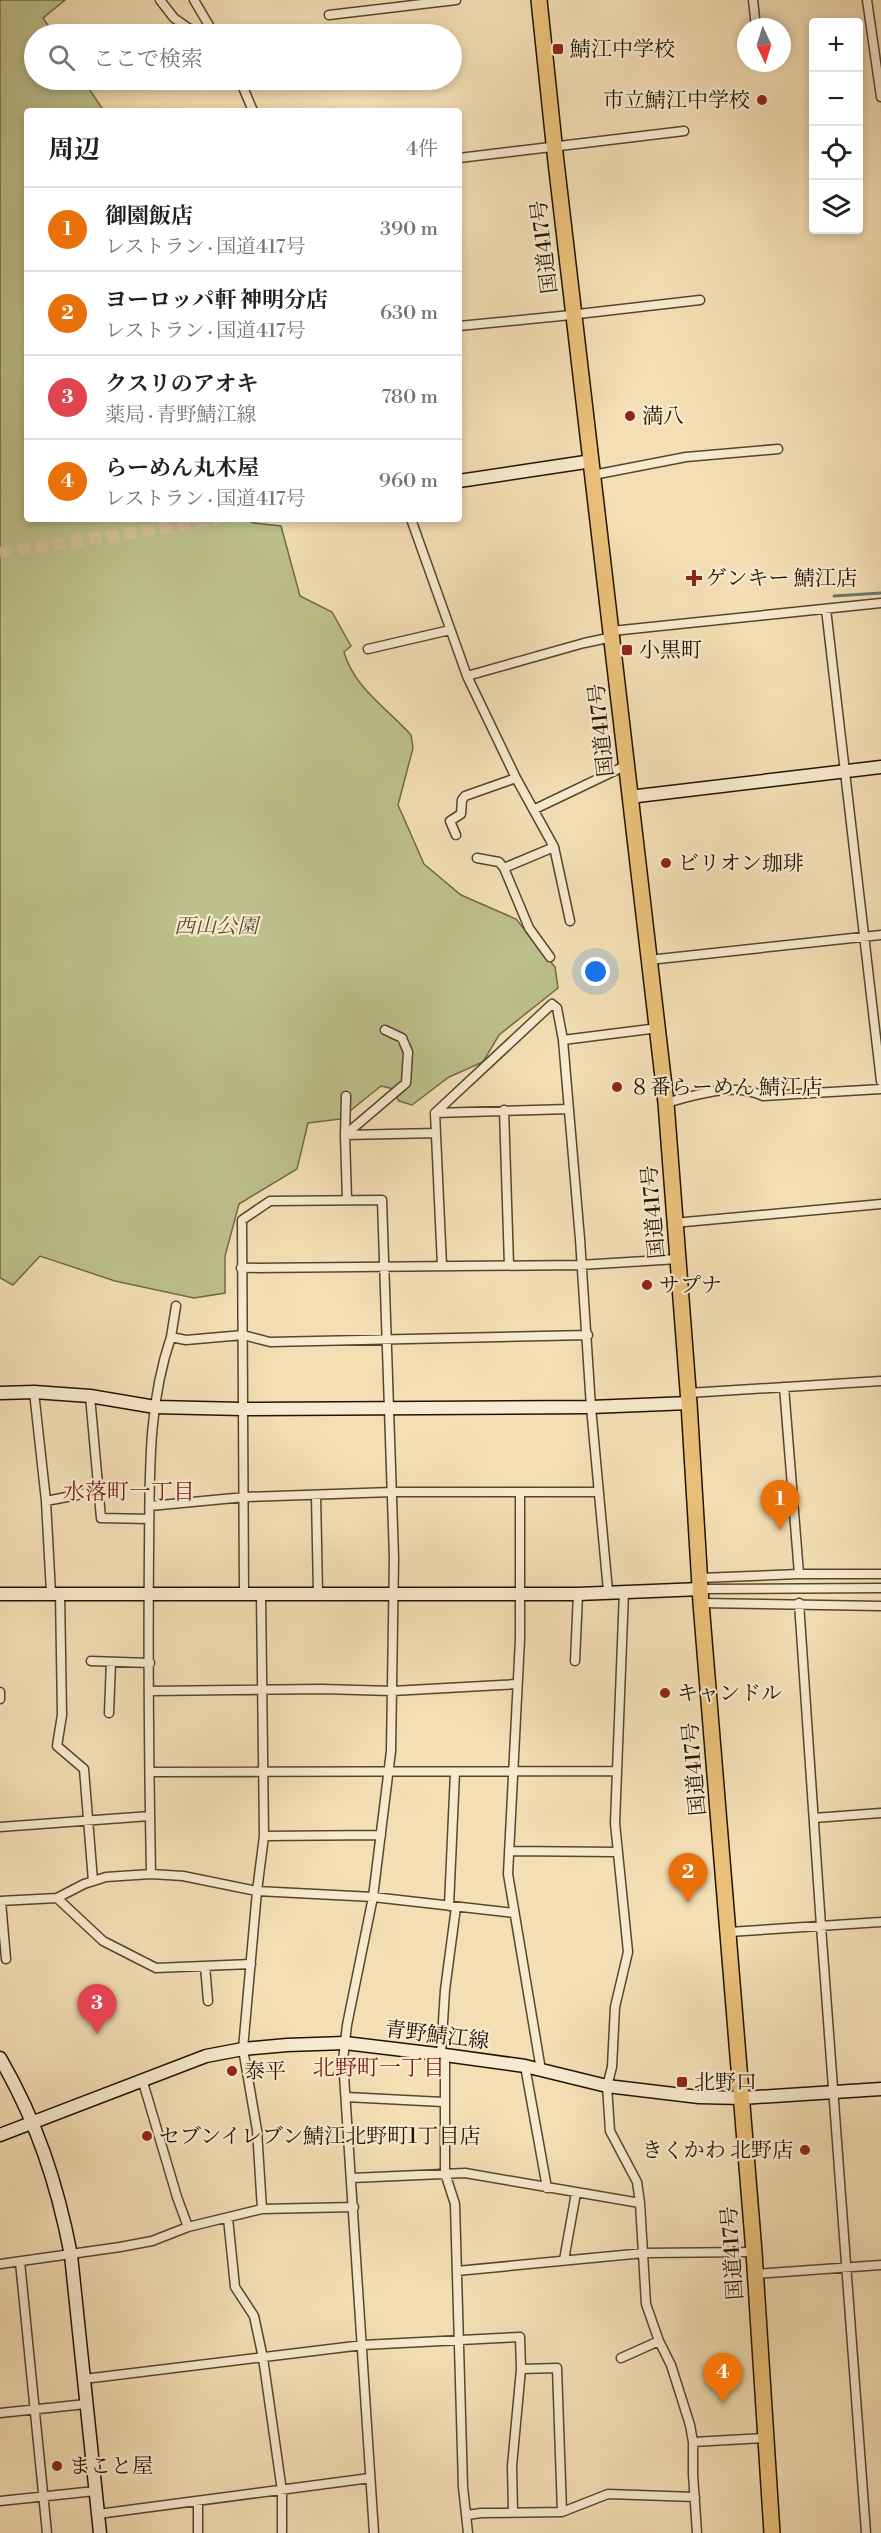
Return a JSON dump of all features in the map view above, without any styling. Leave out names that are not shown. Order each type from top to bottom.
[{"type":"highway","name":"国道417号","points":[[539,0],[573,313],[666,1103],[701,1590],[754,2252],[772,2533]]},
{"type":"street","points":[[160,0],[174,18],[183,24]]},
{"type":"street","points":[[194,0],[208,24]]},
{"type":"street","points":[[329,15],[456,0]]},
{"type":"street","points":[[753,0],[755,18]]},
{"type":"street","points":[[867,0],[881,97]]},
{"type":"street","points":[[244,90],[252,108]]},
{"type":"street","points":[[462,158],[684,131]]},
{"type":"street","points":[[462,326],[700,300]]},
{"type":"street","points":[[462,481],[778,449]]},
{"type":"street","points":[[412,522],[466,676],[516,778],[554,847],[570,921]]},
{"type":"street","points":[[466,676],[612,634],[881,603]]},
{"type":"street","points":[[826,609],[881,1081]]},
{"type":"street","points":[[368,649],[450,630]]},
{"type":"street","points":[[535,809],[627,765]]},
{"type":"street","points":[[630,796],[881,767]]},
{"type":"street","points":[[456,835],[450,821],[461,814],[462,800],[465,796],[516,778]]},
{"type":"street","points":[[504,868],[554,847]]},
{"type":"street","points":[[477,858],[499,862],[504,868],[529,928],[550,957]]},
{"type":"street","points":[[650,960],[881,935]]},
{"type":"street","points":[[435,1113],[552,1004],[557,1008],[569,1109],[580,1265],[588,1335],[591,1407],[608,1591]]},
{"type":"street","points":[[562,1040],[658,1028]]},
{"type":"street","points":[[345,1135],[406,1083],[408,1052],[402,1038],[385,1030]]},
{"type":"street","points":[[666,1103],[706,1093],[750,1090],[763,1096],[881,1089]]},
{"type":"street","points":[[346,1096],[347,1200]]},
{"type":"street","points":[[435,1113],[569,1109]]},
{"type":"street","points":[[504,1110],[509,1265]]},
{"type":"street","points":[[435,1113],[442,1266]]},
{"type":"street","points":[[345,1135],[436,1132]]},
{"type":"street","points":[[244,1594],[242,1220],[270,1201],[382,1200],[392,1492],[391,1751],[373,1897],[343,2060],[374,2533]]},
{"type":"street","points":[[674,1223],[881,1204]]},
{"type":"street","points":[[241,1268],[580,1265],[678,1259]]},
{"type":"street","points":[[151,1874],[149,1458],[155,1407],[176,1306]]},
{"type":"street","points":[[171,1337],[186,1340],[243,1335],[270,1342],[588,1335]]},
{"type":"street","points":[[0,1393],[34,1392],[90,1396],[155,1407],[242,1409],[591,1407],[784,1387],[881,1381]]},
{"type":"street","points":[[784,1387],[799,1574]]},
{"type":"street","points":[[34,1392],[56,1593],[62,1715],[57,1746],[84,1769],[93,1881]]},
{"type":"street","points":[[90,1396],[101,1518],[150,1519]]},
{"type":"street","points":[[46,1501],[98,1491]]},
{"type":"street","points":[[150,1506],[245,1497],[392,1492],[520,1494],[598,1492]]},
{"type":"street","points":[[520,1494],[518,1684],[508,1874],[541,2070]]},
{"type":"street","points":[[315,1495],[318,1593]]},
{"type":"street","points":[[701,1590],[799,1574],[881,1574]]},
{"type":"street","points":[[0,1594],[578,1594],[608,1591],[881,1588]]},
{"type":"street","points":[[701,1590],[799,1603],[881,1605]]},
{"type":"street","points":[[624,1591],[617,1771],[617,1852],[628,1952],[615,2007],[612,2067],[607,2086],[610,2132],[637,2182],[645,2253],[646,2304],[685,2406],[693,2442],[697,2533]]},
{"type":"street","points":[[261,1594],[265,1771],[264,1836],[243,2049],[257,2130],[262,2209]]},
{"type":"street","points":[[575,1661],[578,1594]]},
{"type":"street","points":[[799,1603],[866,2533]]},
{"type":"street","points":[[91,1661],[150,1663]]},
{"type":"street","points":[[109,1713],[111,1662]]},
{"type":"street","points":[[150,1691],[392,1691],[518,1684]]},
{"type":"street","points":[[0,1692],[0,1699]]},
{"type":"street","points":[[151,1772],[617,1771]]},
{"type":"street","points":[[455,1772],[452,1906],[445,1990],[443,2102],[445,2173],[455,2204],[463,2487],[468,2533]]},
{"type":"street","points":[[814,1818],[881,1813]]},
{"type":"street","points":[[0,1827],[150,1816]]},
{"type":"street","points":[[264,1836],[381,1835]]},
{"type":"street","points":[[509,1851],[617,1852]]},
{"type":"street","points":[[6,1959],[1,1901],[57,1898],[93,1881],[114,1876],[151,1874],[183,1876],[257,1891],[373,1897],[514,1913]]},
{"type":"street","points":[[57,1898],[103,1941],[156,1968],[251,1964]]},
{"type":"street","points":[[729,1932],[881,1922]]},
{"type":"street","points":[[205,1966],[208,2001]]},
{"type":"street","name":"青野鯖江線","points":[[0,2135],[206,2056],[243,2049],[345,2043],[525,2066],[607,2086],[699,2097],[742,2098],[881,2089]]},
{"type":"street","points":[[0,2058],[20,2092],[51,2169],[71,2255],[100,2533]]},
{"type":"street","points":[[525,2066],[547,2188]]},
{"type":"street","points":[[142,2079],[188,2228]]},
{"type":"street","points":[[346,2097],[443,2102]]},
{"type":"street","points":[[352,2178],[465,2173],[640,2203]]},
{"type":"street","points":[[564,2260],[576,2193]]},
{"type":"street","points":[[0,2264],[152,2241],[188,2228],[262,2209],[354,2207]]},
{"type":"street","points":[[228,2218],[235,2288],[254,2316],[263,2358],[282,2491],[282,2533]]},
{"type":"street","points":[[457,2271],[645,2253],[754,2252]]},
{"type":"street","points":[[20,2262],[47,2533]]},
{"type":"street","points":[[755,2274],[881,2265]]},
{"type":"street","points":[[84,2379],[363,2345],[520,2337],[521,2369],[512,2466],[513,2512]]},
{"type":"street","points":[[621,2358],[659,2342]]},
{"type":"street","points":[[521,2369],[557,2368],[562,2512]]},
{"type":"street","points":[[0,2413],[86,2404]]},
{"type":"street","points":[[693,2442],[765,2438]]},
{"type":"street","points":[[98,2514],[370,2478]]},
{"type":"street","points":[[0,2501],[95,2491]]},
{"type":"street","points":[[466,2515],[562,2512],[608,2494],[695,2497]]},
{"type":"street","points":[[198,2502],[198,2533]]},
{"type":"green space","name":"西山公園","points":[[0,0],[65,0],[43,18],[47,24],[24,24],[24,90],[90,90],[102,108],[24,108],[24,522],[252,522],[281,526],[300,596],[332,612],[351,646],[344,652],[355,676],[372,697],[411,735],[413,748],[398,805],[424,864],[461,895],[516,919],[555,967],[558,988],[499,1035],[483,1062],[449,1077],[412,1105],[399,1101],[390,1088],[381,1086],[340,1119],[308,1123],[297,1169],[239,1204],[225,1256],[225,1293],[194,1298],[115,1281],[40,1256],[13,1285],[0,1278]]},
{"type":"waterway","points":[[834,596],[881,593]]},
{"type":"tunnel","points":[[0,553],[199,522]]},
{"type":"place","name":"鯖江中学校","points":[[558,49]]},
{"type":"place","name":"市立鯖江中学校","points":[[762,100]]},
{"type":"place","name":"満八","points":[[630,416]]},
{"type":"place","name":"ゲンキー 鯖江店","points":[[694,578]]},
{"type":"place","name":"小黒町","points":[[627,650]]},
{"type":"place","name":"ビリオン珈琲","points":[[666,863]]},
{"type":"place","name":"８番らーめん 鯖江店","points":[[617,1087]]},
{"type":"place","name":"サプナ","points":[[647,1285]]},
{"type":"place","name":"御園飯店","points":[[780,1530]]},
{"type":"place","name":"キャンドル","points":[[665,1693]]},
{"type":"place","name":"ヨーロッパ軒 神明分店","points":[[688,1903]]},
{"type":"place","name":"クスリのアオキ","points":[[97,2034]]},
{"type":"place","name":"泰平","points":[[232,2071]]},
{"type":"place","name":"北野口","points":[[682,2082]]},
{"type":"place","name":"セブンイレブン鯖江北野町1丁目店","points":[[147,2136]]},
{"type":"place","name":"きくかわ 北野店","points":[[805,2150]]},
{"type":"place","name":"らーめん丸木屋","points":[[723,2403]]},
{"type":"place","name":"まこと屋","points":[[57,2466]]},
{"type":"district","name":"水落町一丁目","points":[[129,1491]]},
{"type":"district","name":"北野町一丁目","points":[[379,2067]]}]
